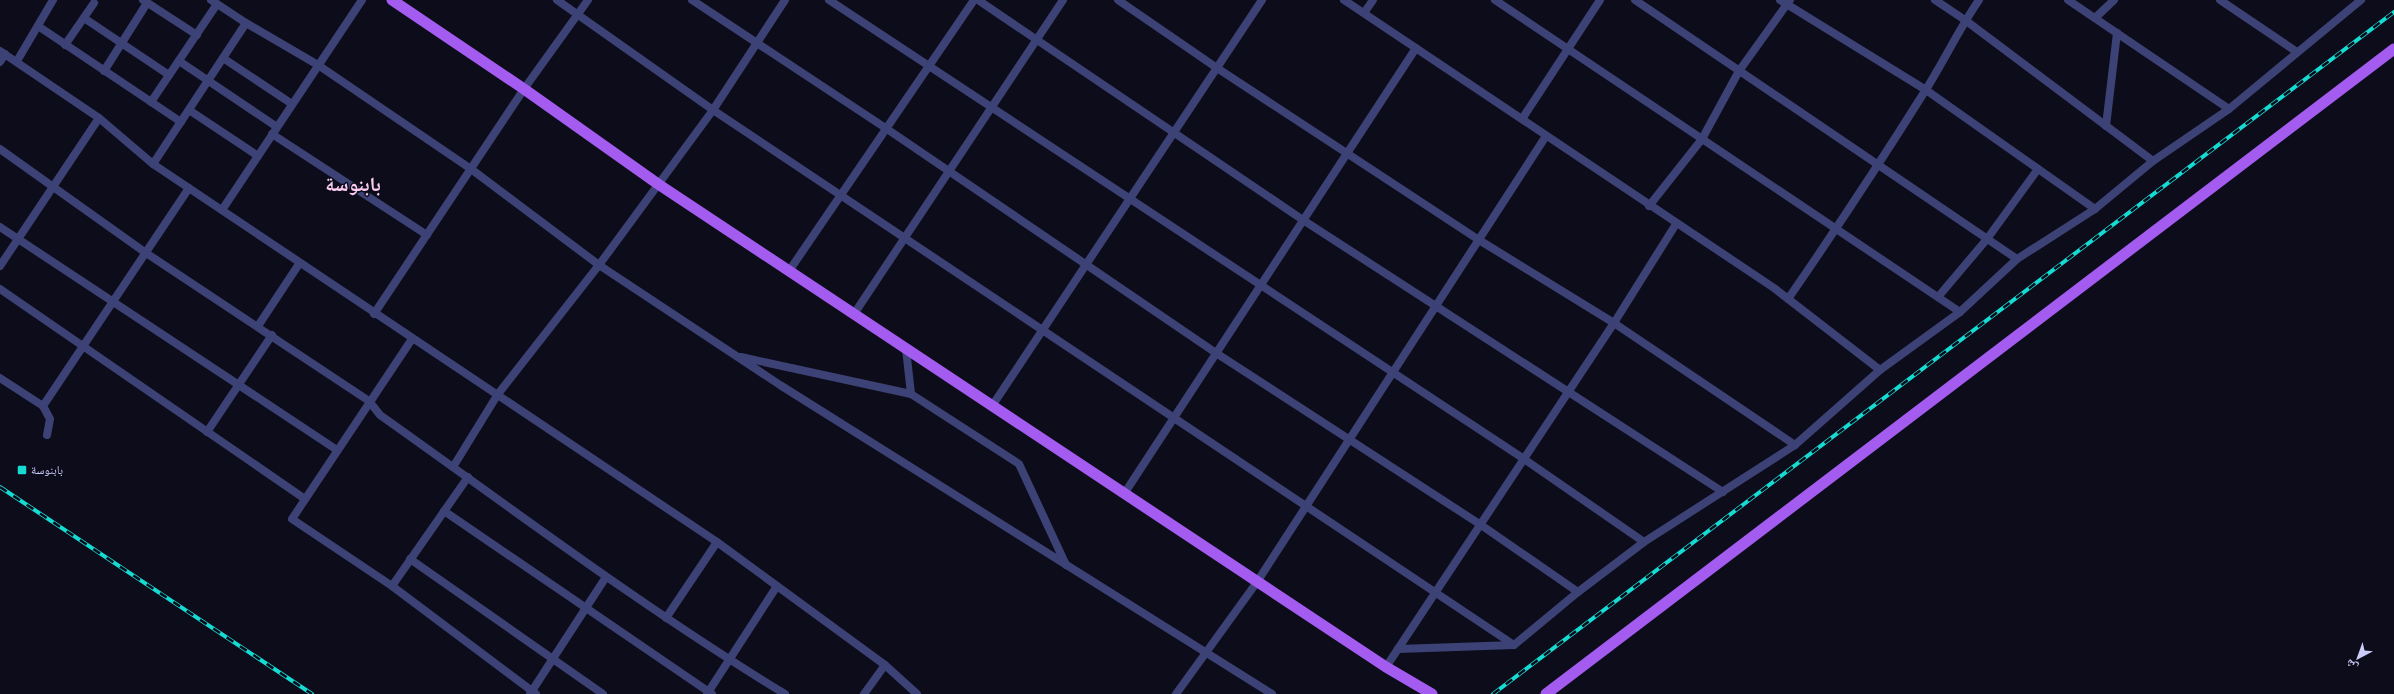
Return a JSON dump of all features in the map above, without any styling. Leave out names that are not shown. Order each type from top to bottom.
[{"type":"main road","points":[[392,0],[524,89],[658,184],[1257,582],[1386,667],[1432,694]]},
{"type":"main road","points":[[1546,694],[2394,49]]},
{"type":"street","points":[[17,62],[53,0]]},
{"type":"street","points":[[222,210],[362,0]]},
{"type":"street","points":[[557,0],[713,110],[1514,645]]},
{"type":"street","points":[[374,314],[524,89],[588,0]]},
{"type":"street","points":[[692,0],[887,128],[949,172],[1216,353],[1481,525],[1578,592]]},
{"type":"street","points":[[453,466],[498,394],[599,265],[713,110],[785,0]]},
{"type":"street","points":[[830,0],[1261,285],[1392,374],[1524,460],[1644,542]]},
{"type":"street","points":[[789,271],[974,0]]},
{"type":"street","points":[[978,0],[1303,220],[1722,492]]},
{"type":"street","points":[[854,314],[1063,0]]},
{"type":"street","points":[[1118,0],[1217,68],[1479,240],[1614,323],[1795,445]]},
{"type":"street","points":[[992,406],[1262,0]]},
{"type":"street","points":[[1344,0],[1788,299],[1880,370]]},
{"type":"street","points":[[1364,13],[1372,0]]},
{"type":"street","points":[[1495,0],[1960,312]]},
{"type":"street","points":[[1522,120],[1569,50],[1600,0]]},
{"type":"street","points":[[1635,0],[2017,259]]},
{"type":"street","points":[[1935,0],[1965,20],[2153,162]]},
{"type":"street","points":[[1788,299],[1836,229],[1926,90],[1965,20],[1979,0]]},
{"type":"street","points":[[2068,0],[2229,109]]},
{"type":"street","points":[[2094,18],[2114,0]]},
{"type":"street","points":[[2220,0],[2297,52]]},
{"type":"street","points":[[1398,649],[1514,645],[1578,592],[1644,542],[1795,445],[1880,370],[1960,312],[2017,259],[2095,209],[2153,162],[2229,109],[2361,0]]},
{"type":"street","points":[[104,71],[145,1],[197,35]]},
{"type":"street","points":[[151,102],[197,35],[214,2],[246,23],[318,65],[471,169],[599,265],[736,356],[1272,694]]},
{"type":"street","points":[[1649,206],[1702,139],[1739,71],[1786,2],[1926,90],[2095,209]]},
{"type":"street","points":[[65,45],[94,3]]},
{"type":"street","points":[[84,18],[169,75]]},
{"type":"street","points":[[153,164],[246,23]]},
{"type":"street","points":[[38,26],[181,122]]},
{"type":"street","points":[[2106,126],[2117,33]]},
{"type":"street","points":[[1124,494],[1416,48]]},
{"type":"street","points":[[0,62],[3,52],[99,118],[153,164],[299,264],[498,394],[717,542],[885,665],[917,694]]},
{"type":"street","points":[[222,58],[292,104]]},
{"type":"street","points":[[179,61],[277,127]]},
{"type":"street","points":[[189,110],[258,156]]},
{"type":"street","points":[[0,266],[99,118]]},
{"type":"street","points":[[272,134],[427,235]]},
{"type":"street","points":[[1176,694],[1257,582],[1546,136]]},
{"type":"street","points":[[0,149],[52,188],[146,253],[272,335],[369,401],[380,415],[606,577],[729,660],[785,694]]},
{"type":"street","points":[[1938,297],[1987,239],[2038,169]]},
{"type":"street","points":[[43,406],[189,188]]},
{"type":"street","points":[[1386,667],[1614,323],[1676,224]]},
{"type":"street","points":[[0,227],[112,303],[337,450]]},
{"type":"street","points":[[258,326],[299,264]]},
{"type":"street","points":[[0,289],[305,498]]},
{"type":"street","points":[[207,432],[272,335]]},
{"type":"street","points":[[412,338],[292,519],[392,586],[532,693],[606,577]]},
{"type":"street","points":[[906,349],[911,394]]},
{"type":"street","points":[[736,356],[911,394],[1019,464],[1067,566]]},
{"type":"street","points":[[0,378],[43,406],[50,419],[47,435]]},
{"type":"street","points":[[392,586],[468,478]]},
{"type":"street","points":[[444,511],[709,693],[777,586]]},
{"type":"street","points":[[666,618],[717,542]]},
{"type":"street","points":[[410,559],[552,660],[603,694]]},
{"type":"street","points":[[864,694],[885,665]]},
{"type":"railway","points":[[1493,694],[2394,12]]},
{"type":"railway","points":[[0,487],[312,694]]},
{"type":"place","name":"بابنوسة","points":[[22,470]]},
{"type":"district","name":"بابنوسة","points":[[353,184]]}]
